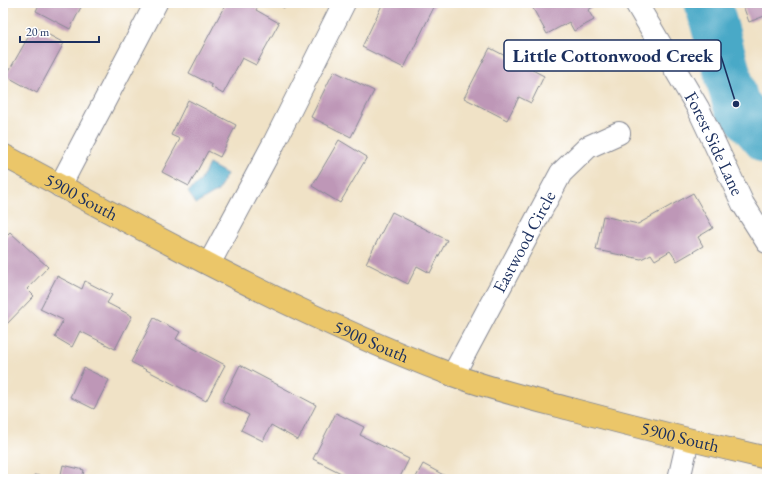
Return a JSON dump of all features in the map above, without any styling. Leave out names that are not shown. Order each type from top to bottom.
[{"type":"main road","name":"5900 South","points":[[3,156],[210,264],[376,345],[453,375],[506,392],[688,440],[767,458]]},
{"type":"street","points":[[60,186],[156,3]]},
{"type":"street","points":[[210,264],[274,143],[344,3]]},
{"type":"street","name":"Forest Side Lane","points":[[636,3],[698,108],[743,204],[767,242]]},
{"type":"street","name":"Eastwood Circle","points":[[453,375],[561,173],[588,147],[620,132]]},
{"type":"street","points":[[679,479],[688,440]]},
{"type":"water","points":[[209,164],[227,174],[218,191],[196,204],[188,192],[201,180]]},
{"type":"building","points":[[40,3],[83,3],[70,29],[36,11]]},
{"type":"building","points":[[226,3],[260,3],[256,10],[279,23],[256,65],[242,58],[223,94],[211,87],[212,85],[189,73]]},
{"type":"building","points":[[275,3],[287,3],[284,8]]},
{"type":"building","points":[[383,3],[436,3],[404,68],[362,47]]},
{"type":"building","points":[[530,3],[600,3],[588,10],[594,20],[574,31],[569,22],[547,34]]},
{"type":"building","points":[[742,3],[767,3],[767,15],[749,22]]},
{"type":"building","points":[[34,27],[64,43],[37,93],[6,76]]},
{"type":"building","points":[[490,48],[544,76],[531,103],[519,97],[507,120],[464,98]]},
{"type":"building","points":[[334,71],[374,91],[351,137],[311,117]]},
{"type":"building","points":[[188,100],[236,125],[220,157],[208,151],[189,186],[162,172],[180,139],[171,135]]},
{"type":"building","points":[[339,140],[367,157],[340,203],[312,186]]},
{"type":"building","points":[[693,193],[713,228],[698,237],[703,246],[677,261],[670,251],[655,260],[651,254],[641,259],[596,250],[603,216],[638,224]]},
{"type":"building","points":[[392,212],[447,240],[430,273],[417,266],[408,284],[366,263]]},
{"type":"building","points":[[10,232],[48,267],[27,289],[34,296],[3,328],[3,239]]},
{"type":"building","points":[[57,276],[82,289],[85,281],[112,295],[107,303],[132,316],[115,349],[80,331],[72,347],[55,337],[63,320],[40,309]]},
{"type":"building","points":[[154,318],[180,332],[176,339],[225,365],[206,401],[131,362]]},
{"type":"building","points":[[240,365],[316,405],[298,440],[271,425],[263,441],[241,430],[249,415],[222,401]]},
{"type":"building","points":[[84,368],[109,380],[94,409],[70,397]]},
{"type":"building","points":[[336,413],[364,427],[360,435],[409,459],[399,479],[353,479],[313,459]]},
{"type":"building","points":[[423,464],[451,479],[415,479]]},
{"type":"building","points":[[63,465],[84,470],[82,479],[60,479]]},
{"type":"building","points":[[34,475],[51,478],[51,479],[33,479]]},
{"type":"waterway","points":[[708,3],[736,104],[767,140]]},
{"type":"place","name":"Little Cottonwood Creek","points":[[736,104]]}]
